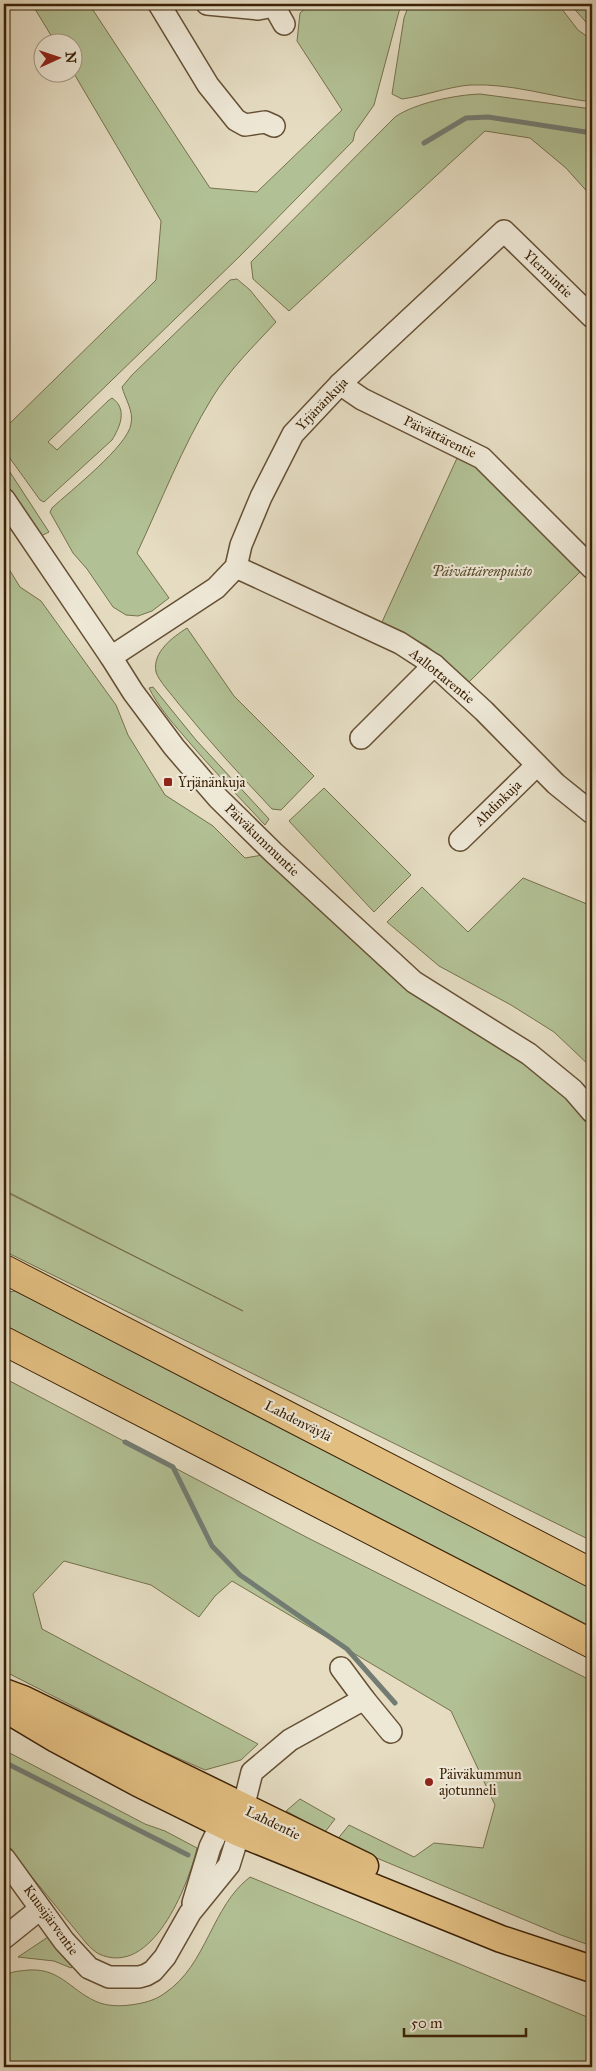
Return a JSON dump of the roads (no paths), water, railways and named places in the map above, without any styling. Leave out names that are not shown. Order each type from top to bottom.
[{"type":"highway","name":"Lahdenväylä","points":[[4,1269],[592,1574]]},
{"type":"highway","points":[[4,1341],[592,1644]]},
{"type":"main road","name":"Lahdentie","points":[[4,1692],[23,1699],[234,1821]]},
{"type":"main road","name":"Lahdentie","points":[[4,1708],[64,1744],[234,1821],[501,1939],[592,1969]]},
{"type":"street","points":[[159,4],[208,85],[236,120],[245,125],[265,122],[274,126]]},
{"type":"street","points":[[208,4],[277,11]]},
{"type":"street","name":"Ylermintie","points":[[504,231],[592,316]]},
{"type":"street","name":"Yrjänänkuja","points":[[111,657],[216,588],[236,567],[241,545],[261,497],[293,434],[340,384],[504,231]]},
{"type":"street","name":"Päivättärentie","points":[[340,384],[362,399],[482,458],[592,568]]},
{"type":"street","name":"Päiväkummuntie","points":[[4,499],[111,657],[129,687],[174,747],[218,798],[269,848],[414,982],[529,1054],[573,1090],[592,1112]]},
{"type":"street","name":"Aallottarentie","points":[[236,567],[400,643],[434,665],[484,710],[556,784],[592,813]]},
{"type":"street","points":[[361,738],[434,665]]},
{"type":"street","name":"Ahdinkuja","points":[[460,840],[537,765]]},
{"type":"street","points":[[341,1668],[390,1732]]},
{"type":"street","name":"Kuusijärventie","points":[[4,1858],[20,1877],[40,1909],[64,1941],[89,1968],[109,1977],[139,1977],[153,1971],[165,1956],[190,1913],[210,1847],[234,1821],[252,1772],[290,1740],[364,1699]]},
{"type":"street","points":[[4,1938],[40,1909]]},
{"type":"waterway","points":[[424,143],[466,118],[488,117],[592,133]]},
{"type":"waterway","points":[[125,1442],[173,1467],[212,1546],[240,1575],[347,1649],[395,1703]]},
{"type":"waterway","points":[[4,1762],[188,1855]]},
{"type":"place","name":"Yrjänänkuja","points":[[168,782]]},
{"type":"place","name":"Päiväkummun ajotunneli","points":[[429,1782]]},
{"type":"park label","name":"Päivättärenpuisto","points":[[482,571]]}]
